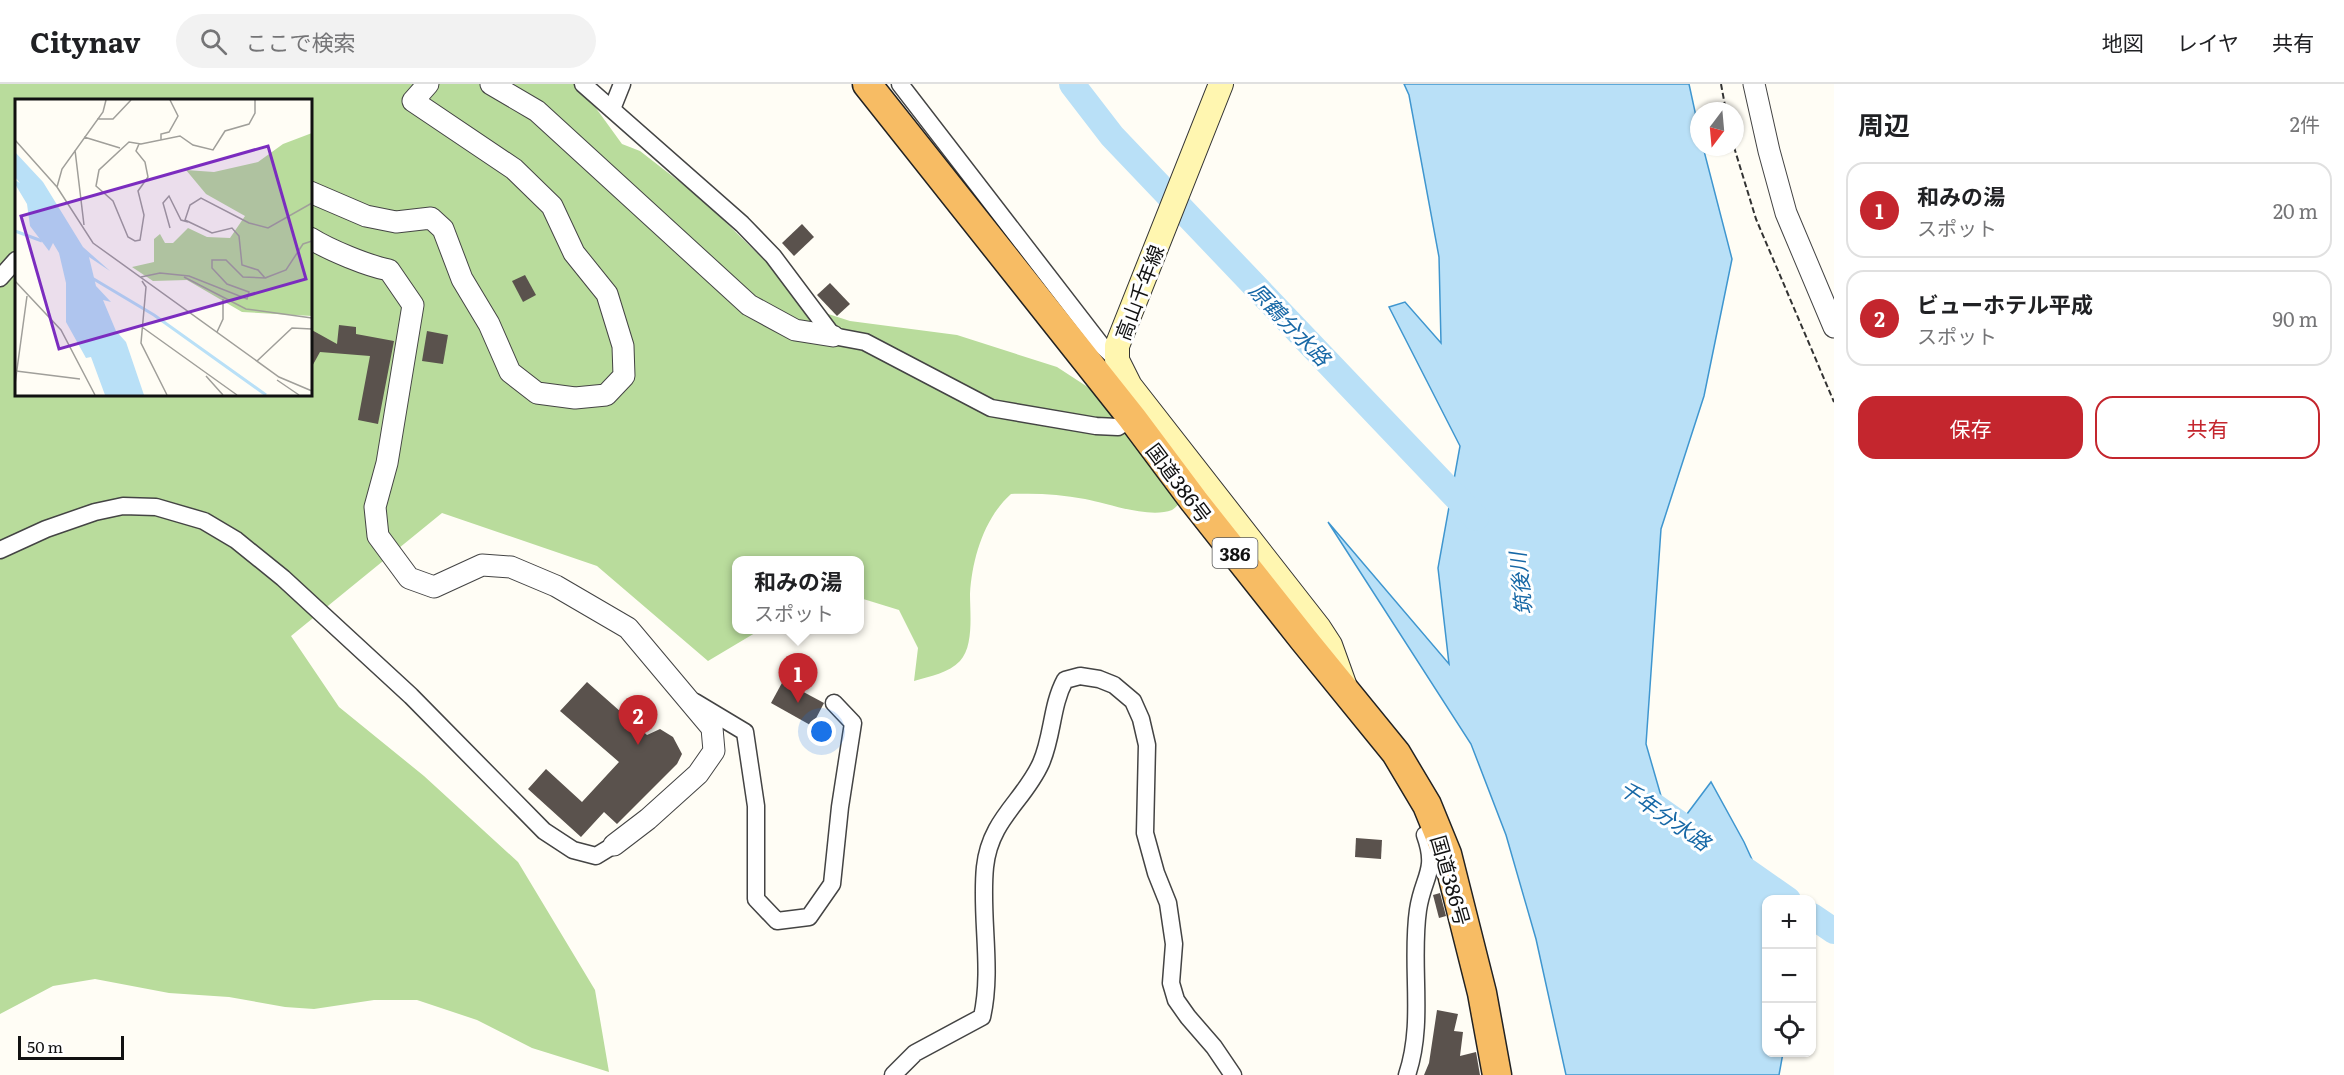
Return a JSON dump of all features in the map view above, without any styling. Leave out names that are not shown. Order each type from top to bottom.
[{"type":"highway","name":"国道386号","points":[[867,84],[1132,418],[1201,510],[1396,753],[1427,805],[1447,854],[1470,942],[1497,1075]]},
{"type":"main road","name":"高山千年線","points":[[1219,88],[1117,353],[1130,386],[1319,628],[1330,645],[1346,689]]},
{"type":"street","points":[[312,193],[366,216],[396,222],[431,218],[443,229],[462,279],[489,324],[510,372],[537,393],[575,398],[606,395],[624,376],[623,346],[607,294],[574,253],[552,206],[514,170],[413,101],[428,84]]},
{"type":"street","points":[[491,84],[537,111],[749,305],[795,330],[865,342],[991,408],[1096,426],[1118,427],[1132,418]]},
{"type":"street","points":[[583,84],[742,224],[773,256],[833,336]]},
{"type":"street","points":[[612,109],[622,84]]},
{"type":"street","points":[[900,84],[1102,346],[1117,353]]},
{"type":"street","points":[[1754,84],[1786,213],[1834,327]]},
{"type":"street","points":[[0,550],[65,522],[123,506],[156,507],[204,521],[236,540],[283,578],[411,696],[544,831],[573,850],[596,856],[648,819],[698,774],[714,751],[712,728],[628,628],[556,586],[511,567],[482,565],[434,587],[409,578],[378,536],[375,507],[387,463],[413,305],[389,270],[378,268],[325,247],[312,239]]},
{"type":"street","points":[[0,278],[15,261]]},
{"type":"street","points":[[893,1075],[915,1053],[982,1017],[987,995],[985,866],[991,840],[1004,815],[1041,765],[1052,729],[1058,692],[1065,680],[1080,676],[1099,679],[1114,685],[1133,701],[1141,719],[1147,746],[1145,833],[1156,873],[1168,903],[1174,944],[1172,983],[1176,1000],[1214,1047],[1233,1075]]},
{"type":"street","points":[[684,695],[745,732],[756,806],[756,899],[777,921],[809,917],[832,884],[840,807],[853,723],[834,703]]},
{"type":"street","points":[[1407,1075],[1415,1024],[1417,911],[1432,862],[1425,835],[1437,827]]},
{"type":"path","points":[[1720,84],[1724,102]]},
{"type":"path","points":[[1737,156],[1756,219],[1834,402]]},
{"type":"green space","points":[[0,84],[582,84],[585,93],[622,144],[640,151],[703,200],[822,312],[850,321],[957,335],[1057,367],[1123,410],[1185,497],[1172,510],[1152,513],[1066,496],[1011,494],[993,515],[977,553],[971,581],[969,638],[964,655],[956,665],[939,674],[914,681],[918,648],[899,610],[864,599],[864,556],[732,556],[732,634],[753,634],[708,661],[597,566],[442,513],[291,636],[339,707],[424,776],[518,862],[595,990],[609,1072],[532,1048],[477,1020],[417,1000],[374,1000],[314,1009],[285,1007],[229,997],[169,993],[95,979],[53,986],[0,1014]]},
{"type":"water","name":"筑後川","points":[[1404,84],[1689,84],[1693,102],[1690,102],[1690,156],[1705,156],[1732,259],[1704,396],[1661,529],[1646,744],[1672,834],[1711,782],[1744,842],[1768,895],[1762,895],[1762,1057],[1782,1057],[1779,1075],[1566,1075],[1536,939],[1506,835],[1471,744],[1328,522],[1449,664],[1438,568],[1460,446],[1389,307],[1405,302],[1441,343],[1439,257],[1409,95]]},
{"type":"building","points":[[802,224],[814,237],[794,256],[782,243]]},
{"type":"building","points":[[525,275],[536,295],[523,302],[512,281]]},
{"type":"building","points":[[830,283],[850,304],[837,316],[817,295]]},
{"type":"building","points":[[339,325],[356,327],[356,334],[394,341],[378,424],[358,420],[370,356],[320,352],[312,366],[312,330],[337,344]]},
{"type":"building","points":[[427,331],[448,335],[443,364],[422,361]]},
{"type":"building","points":[[783,681],[824,703],[812,726],[771,703]]},
{"type":"building","points":[[587,682],[647,735],[660,729],[673,737],[682,754],[677,764],[617,824],[604,812],[581,837],[528,789],[546,769],[582,802],[619,762],[560,711]]},
{"type":"building","points":[[1356,838],[1382,840],[1381,859],[1355,857]]},
{"type":"building","points":[[1440,893],[1446,916],[1439,918],[1433,895]]},
{"type":"building","points":[[1437,1010],[1458,1014],[1454,1031],[1463,1032],[1460,1056],[1476,1052],[1480,1075],[1424,1075],[1429,1063]]},
{"type":"waterway","name":"原鶴分水路","points":[[1072,84],[1112,136],[1476,518]]},
{"type":"waterway","name":"千年分水路","points":[[1637,794],[1781,895]]},
{"type":"waterway","name":"千年分水路","points":[[1816,919],[1834,931]]},
{"type":"place","name":"和みの湯","points":[[798,703]]},
{"type":"place","name":"ビューホテル平成","points":[[638,745]]}]
